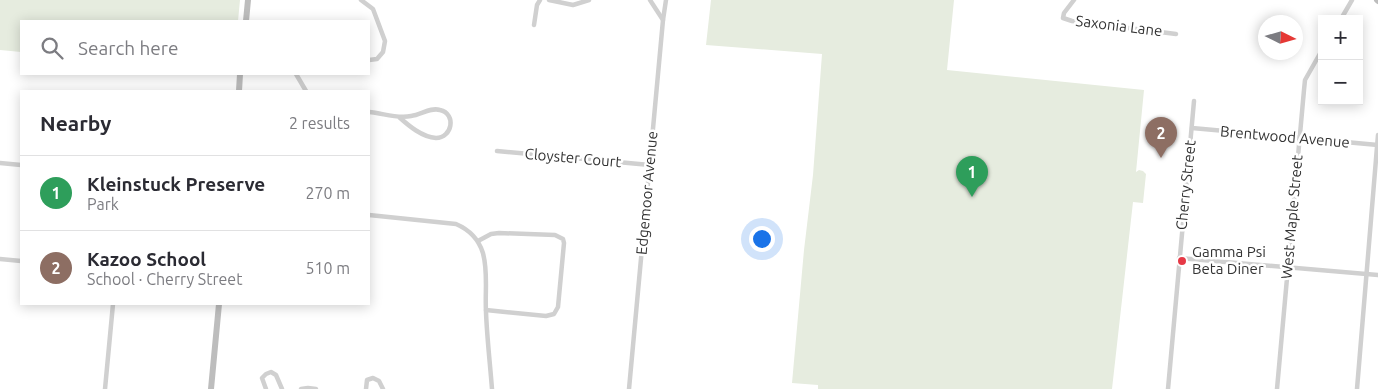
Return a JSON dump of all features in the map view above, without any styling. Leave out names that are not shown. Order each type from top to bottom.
[{"type":"street","points":[[246,20],[248,0]]},
{"type":"street","points":[[361,0],[373,9],[385,41],[383,52],[377,59],[370,60]]},
{"type":"street","points":[[534,25],[537,5],[540,0]]},
{"type":"street","points":[[549,0],[574,5],[589,0]]},
{"type":"street","points":[[650,0],[663,20]]},
{"type":"street","name":"Edgemoor Avenue","points":[[629,389],[666,0]]},
{"type":"street","name":"Saxonia Lane","points":[[1074,0],[1064,13],[1063,18],[1072,21],[1176,34]]},
{"type":"street","points":[[1343,15],[1352,0]]},
{"type":"street","name":"West Maple Street","points":[[1277,389],[1305,80],[1318,57]]},
{"type":"street","points":[[239,90],[240,75]]},
{"type":"street","points":[[297,75],[305,90]]},
{"type":"street","name":"Cherry Street","points":[[1168,389],[1194,101]]},
{"type":"street","points":[[370,112],[399,117],[422,114],[430,109],[439,109],[445,111],[450,117],[451,124],[449,131],[444,136],[435,138],[414,129],[399,117]]},
{"type":"street","name":"Brentwood Avenue","points":[[1192,128],[1378,145]]},
{"type":"street","points":[[1357,389],[1378,135]]},
{"type":"street","name":"Cloyster Court","points":[[497,151],[650,164]]},
{"type":"street","points":[[0,163],[20,164]]},
{"type":"street","points":[[370,215],[456,224],[467,230],[478,241],[485,262],[486,310],[492,389]]},
{"type":"street","points":[[478,241],[491,234],[499,233],[555,235],[561,236],[564,243],[558,308],[554,314],[546,316],[486,310]]},
{"type":"street","points":[[1179,258],[1378,275]]},
{"type":"street","points":[[0,259],[20,261]]},
{"type":"street","points":[[105,389],[113,305]]},
{"type":"street","points":[[212,389],[219,305]]},
{"type":"street","points":[[266,389],[262,378],[271,372],[276,375],[282,389]]},
{"type":"street","points":[[366,389],[367,380],[373,378],[379,381],[383,389]]},
{"type":"street","points":[[301,389],[316,389]]},
{"type":"shaded area","points":[[0,0],[240,0],[238,20],[20,20],[20,52],[0,50]]},
{"type":"shaded area","points":[[711,0],[954,0],[947,70],[1144,90],[1136,172],[1139,170],[1146,174],[1143,203],[1133,202],[1112,389],[818,389],[818,385],[792,383],[813,175],[822,54],[706,45]]},
{"type":"place","name":"Kazoo School","points":[[1161,158]]},
{"type":"place","name":"Kleinstuck Preserve","points":[[972,197]]},
{"type":"place","name":"Gamma Psi Beta Diner","points":[[1182,261]]}]
